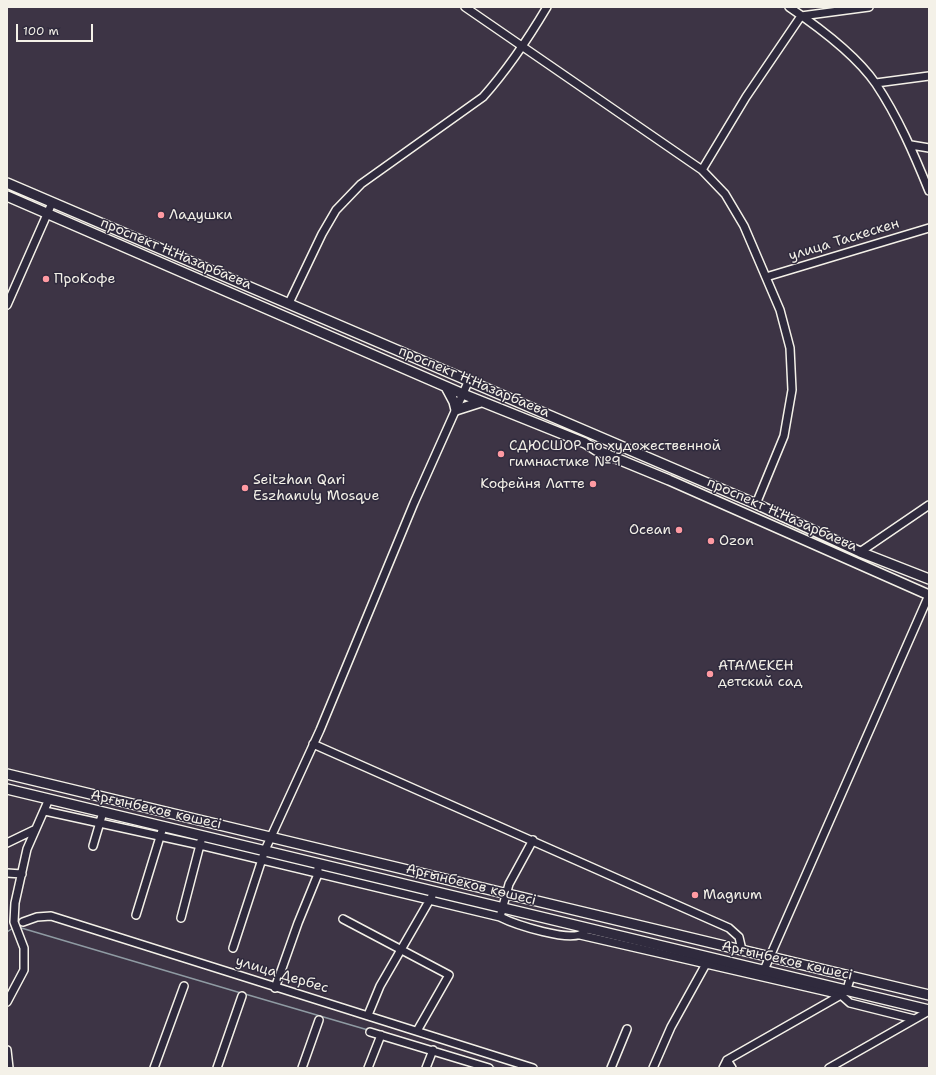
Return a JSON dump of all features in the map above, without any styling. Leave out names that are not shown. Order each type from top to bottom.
[{"type":"main road","name":"проспект Н.Назарбаева","points":[[7,183],[756,504],[860,552],[929,579]]},
{"type":"main road","name":"проспект Н.Назарбаева","points":[[7,196],[446,387],[585,443],[596,450],[929,595]]},
{"type":"main road","points":[[446,387],[453,400],[456,410],[482,402]]},
{"type":"main road","name":"Арғынбеков көшесі","points":[[7,774],[929,995]]},
{"type":"main road","name":"Арғынбеков көшесі","points":[[7,789],[588,927],[764,970],[844,992],[929,1010]]},
{"type":"street","points":[[465,7],[702,170],[724,194],[744,226],[780,310],[790,348],[792,390],[784,436],[756,504]]},
{"type":"street","points":[[289,303],[322,234],[336,210],[361,184],[483,97],[500,79],[523,47],[547,7]]},
{"type":"street","points":[[789,7],[844,49],[876,83],[911,145],[929,191]]},
{"type":"street","points":[[702,170],[746,97],[801,16],[869,7]]},
{"type":"street","points":[[876,83],[929,76]]},
{"type":"street","points":[[911,145],[929,148]]},
{"type":"street","points":[[7,305],[52,202]]},
{"type":"street","name":"улица Таскескен","points":[[766,277],[929,228]]},
{"type":"street","points":[[233,948],[265,850],[313,744],[469,380]]},
{"type":"street","points":[[860,552],[929,505]]},
{"type":"street","points":[[764,970],[929,595]]},
{"type":"street","points":[[313,744],[729,928],[739,937],[742,950]]},
{"type":"street","points":[[7,1002],[24,970],[24,948],[14,922],[15,903],[27,849],[34,830],[45,811],[49,799]]},
{"type":"street","points":[[45,811],[200,845],[431,900],[500,917],[515,924],[565,936],[580,935],[706,964],[844,992],[850,1003],[914,1019]]},
{"type":"street","points":[[93,846],[103,812]]},
{"type":"street","points":[[136,914],[163,827]]},
{"type":"street","points":[[7,843],[34,830]]},
{"type":"street","points":[[181,918],[202,835]]},
{"type":"street","points":[[500,917],[509,884],[533,840]]},
{"type":"street","points":[[275,988],[298,923],[318,874],[318,863]]},
{"type":"street","points":[[7,874],[22,874]]},
{"type":"street","points":[[368,1015],[380,986],[431,900],[433,890]]},
{"type":"street","name":"улица Дербес","points":[[23,922],[37,917],[52,916],[275,988],[368,1015],[532,1068]]},
{"type":"street","points":[[343,919],[449,975],[417,1031]]},
{"type":"street","points":[[580,935],[588,927]]},
{"type":"street","points":[[653,1068],[671,1026],[706,964]]},
{"type":"street","points":[[723,1068],[727,1060],[844,992],[851,976]]},
{"type":"street","points":[[154,1068],[184,986]]},
{"type":"street","points":[[217,1068],[242,996]]},
{"type":"street","points":[[828,1068],[929,1010]]},
{"type":"street","points":[[302,1068],[319,1020]]},
{"type":"street","points":[[611,1068],[627,1029]]},
{"type":"street","points":[[370,1032],[489,1068]]},
{"type":"street","points":[[368,1068],[381,1035]]},
{"type":"street","points":[[7,1050],[9,1068]]},
{"type":"street","points":[[426,1068],[433,1050]]},
{"type":"street","points":[[727,1060],[732,1068]]},
{"type":"waterway","points":[[18,927],[241,993]]},
{"type":"waterway","points":[[7,932],[13,928]]},
{"type":"waterway","points":[[245,994],[368,1030]]},
{"type":"waterway","points":[[490,1066],[496,1068]]},
{"type":"place","name":"Ладушки","points":[[161,215]]},
{"type":"place","name":"ПроКофе","points":[[46,279]]},
{"type":"place","name":"СДЮСШОР по художественной гимнастике №9","points":[[501,454]]},
{"type":"place","name":"Кофейня Латте","points":[[593,484]]},
{"type":"place","name":"Seitzhan Qari Eszhanuly Mosque","points":[[245,488]]},
{"type":"place","name":"Ocean","points":[[679,530]]},
{"type":"place","name":"Ozon","points":[[711,541]]},
{"type":"place","name":"АТАМЕКЕН детский сад","points":[[710,674]]},
{"type":"place","name":"Magnum","points":[[695,895]]}]
